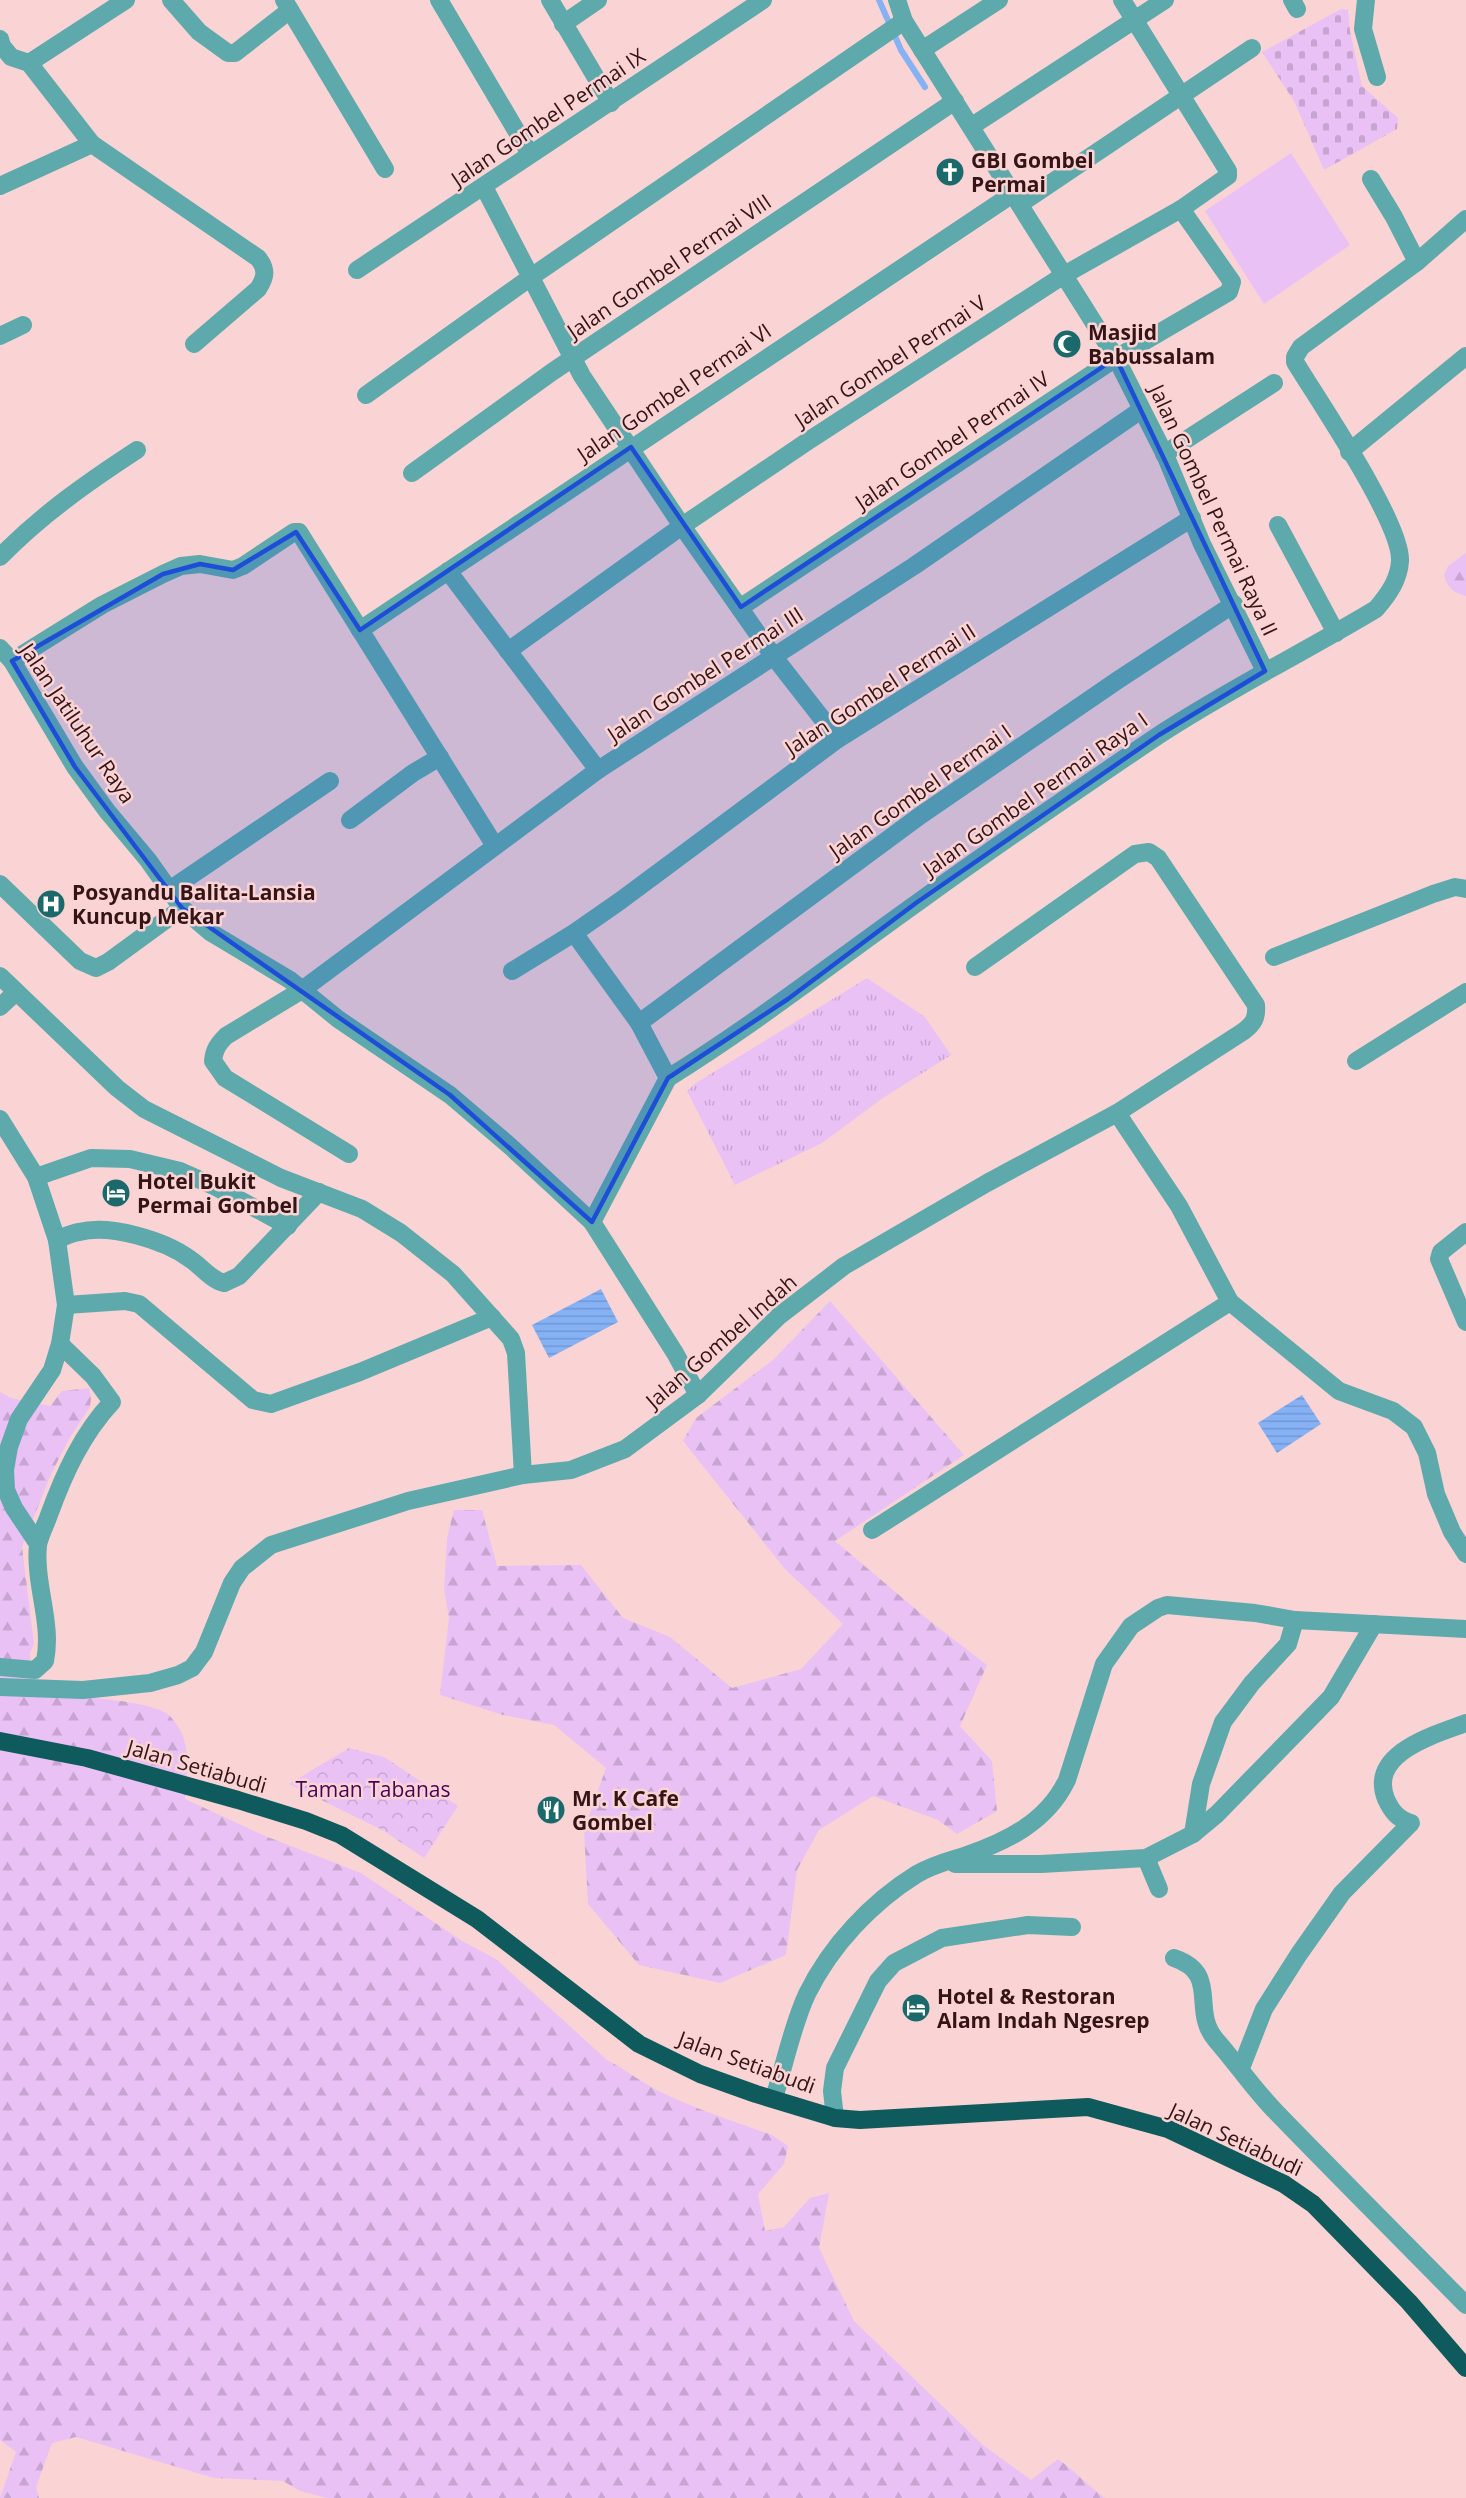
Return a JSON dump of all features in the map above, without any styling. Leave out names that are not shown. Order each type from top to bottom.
[{"type":"highway","name":"Jalan Setiabudi","points":[[0,1741],[87,1758],[238,1800],[306,1821],[341,1835],[477,1919],[639,2044],[700,2074],[835,2118],[860,2120],[1088,2107],[1168,2129],[1284,2184],[1313,2204],[1409,2302],[1466,2368]]},
{"type":"street","points":[[29,63],[126,0]]},
{"type":"street","points":[[171,0],[199,32],[228,53],[235,53],[287,5],[385,170]]},
{"type":"street","points":[[439,0],[530,154]]},
{"type":"street","points":[[550,0],[611,103]]},
{"type":"street","points":[[563,24],[598,0]]},
{"type":"street","name":"Jalan Gombel Permai IX","points":[[357,270],[484,188],[530,154],[611,103],[763,0]]},
{"type":"street","name":"Jalan Gombel Permai Raya II","points":[[897,0],[904,21],[1116,358],[1164,454],[1265,671]]},
{"type":"street","points":[[922,50],[999,0]]},
{"type":"street","points":[[1122,0],[1180,95]]},
{"type":"street","points":[[972,126],[1165,0]]},
{"type":"street","points":[[1366,0],[1363,29],[1377,77]]},
{"type":"street","points":[[366,395],[531,277],[904,21]]},
{"type":"street","points":[[0,39],[2,46],[11,57],[29,63],[92,144],[258,258],[263,265],[264,280],[258,289],[194,344]]},
{"type":"street","name":"Jalan Gombel Permai VI","points":[[360,630],[631,447],[1252,48]]},
{"type":"street","name":"Jalan Gombel Permai V","points":[[508,651],[682,526],[1064,275],[1181,209],[1226,178],[1229,174],[1180,95]]},
{"type":"street","name":"Jalan Gombel Permai VIII","points":[[412,473],[572,359],[955,101]]},
{"type":"street","points":[[0,186],[92,144]]},
{"type":"street","points":[[1371,180],[1394,217],[1417,262]]},
{"type":"street","points":[[484,188],[572,359],[682,526],[774,657],[838,739]]},
{"type":"street","name":"Jalan Gombel Permai IV","points":[[741,607],[1116,358],[1231,288],[1232,282],[1181,209]]},
{"type":"street","points":[[1466,219],[1417,262],[1301,346],[1295,362],[1349,452],[1466,356]]},
{"type":"street","points":[[0,336],[23,325]]},
{"type":"street","points":[[1164,454],[1274,383]]},
{"type":"street","name":"Jalan Gombel Permai III","points":[[349,1154],[225,1078],[213,1061],[213,1053],[226,1036],[302,990],[598,771],[914,566],[1141,410]]},
{"type":"street","points":[[0,557],[25,531],[79,489],[136,450]]},
{"type":"street","name":"Jalan Gombel Permai Raya I","points":[[668,1078],[788,999],[916,903],[1159,735],[1265,671],[1376,609],[1389,594],[1398,575],[1400,558],[1397,540],[1370,485],[1349,452]]},
{"type":"street","name":"Jalan Gombel Permai II","points":[[512,971],[574,933],[838,739],[1192,518]]},
{"type":"street","points":[[1278,525],[1336,633]]},
{"type":"street","points":[[6,654],[181,566],[200,564],[233,570],[296,532],[300,534],[495,846]]},
{"type":"street","points":[[448,571],[598,771]]},
{"type":"street","name":"Jalan Gombel Permai I","points":[[639,1023],[940,802],[1234,604]]},
{"type":"street","name":"Jalan Jatiluhur Raya","points":[[6,654],[75,767],[107,811],[148,860],[182,908],[210,933],[302,990],[338,1019],[450,1095],[512,1147],[592,1222],[675,1353],[698,1395]]},
{"type":"street","points":[[350,820],[413,773],[440,757]]},
{"type":"street","points":[[168,891],[330,781]]},
{"type":"street","name":"Jalan Gombel Indah","points":[[0,1687],[82,1690],[150,1683],[178,1676],[192,1668],[204,1652],[232,1583],[242,1568],[271,1545],[408,1501],[523,1475],[571,1470],[609,1457],[651,1432],[698,1395],[779,1316],[844,1266],[987,1183],[1117,1113],[1244,1031],[1253,1024],[1257,1016],[1256,1005],[1158,858],[1149,852],[1143,851],[1135,854],[975,967]]},
{"type":"street","points":[[0,885],[80,961],[96,968],[108,962],[182,908]]},
{"type":"street","points":[[1274,957],[1433,894],[1455,887],[1466,889]]},
{"type":"street","points":[[574,933],[639,1023],[668,1078],[592,1222]]},
{"type":"street","points":[[0,976],[117,1088],[144,1109],[281,1178],[362,1209],[401,1233],[453,1274],[511,1339],[516,1353],[523,1475]]},
{"type":"street","points":[[0,1007],[16,992]]},
{"type":"street","points":[[1356,1061],[1466,992]]},
{"type":"street","points":[[1117,1113],[1179,1206],[1230,1302],[1339,1391],[1393,1411],[1414,1427],[1427,1453],[1436,1494],[1452,1532],[1466,1554]]},
{"type":"street","points":[[2,1128],[36,1177],[57,1240],[66,1305],[60,1344],[52,1370],[19,1419],[9,1447],[5,1470],[6,1490],[14,1508],[38,1544]]},
{"type":"street","points":[[36,1177],[91,1158],[130,1159],[180,1172],[216,1187],[288,1226]]},
{"type":"street","points":[[57,1240],[80,1231],[129,1234],[173,1248],[190,1258],[213,1278],[224,1283],[239,1276],[319,1192]]},
{"type":"street","points":[[1466,1232],[1441,1251],[1439,1259],[1459,1289],[1466,1322]]},
{"type":"street","points":[[66,1305],[125,1301],[139,1304],[253,1400],[271,1404],[360,1372],[492,1317]]},
{"type":"street","points":[[872,1530],[1230,1302]]},
{"type":"street","points":[[0,1667],[36,1670],[45,1661],[46,1628],[38,1544],[60,1486],[79,1448],[112,1402],[93,1376],[60,1344]]},
{"type":"street","points":[[774,2098],[806,1996],[838,1944],[884,1897],[918,1873],[999,1842],[1025,1829],[1044,1814],[1059,1796],[1067,1780],[1104,1664],[1117,1642],[1139,1619],[1167,1605],[1255,1613],[1295,1620],[1466,1629]]},
{"type":"street","points":[[1193,1834],[1201,1784],[1223,1722],[1252,1683],[1288,1644],[1295,1620]]},
{"type":"street","points":[[938,1864],[1041,1864],[1146,1857],[1193,1834],[1217,1814],[1331,1697],[1374,1624]]},
{"type":"street","points":[[1240,2068],[1264,2009],[1299,1954],[1342,1893],[1412,1823],[1401,1820],[1391,1810],[1382,1788],[1384,1773],[1394,1758],[1416,1743],[1466,1723]]},
{"type":"street","points":[[1146,1857],[1159,1888]]},
{"type":"street","points":[[835,2118],[832,2091],[835,2068],[878,1981],[894,1963],[942,1938],[1028,1925],[1072,1927]]},
{"type":"street","points":[[1174,1958],[1193,1966],[1198,1972],[1203,1988],[1206,2026],[1278,2114],[1466,2305]]},
{"type":"highlighted area","points":[[1116,358],[1265,671],[1159,735],[916,903],[788,999],[668,1078],[592,1222],[450,1095],[182,908],[75,767],[12,661],[163,574],[200,564],[233,570],[296,532],[360,630],[631,447],[741,607]]},
{"type":"green space","points":[[1341,9],[1348,10],[1350,31],[1362,86],[1398,118],[1397,129],[1324,170],[1294,101],[1262,52]]},
{"type":"green space","points":[[1291,153],[1350,245],[1264,304],[1205,211]]},
{"type":"green space","points":[[1466,553],[1466,596],[1451,589],[1444,575],[1448,566]]},
{"type":"green space","points":[[867,978],[925,1017],[951,1055],[883,1098],[822,1143],[735,1185],[687,1091],[696,1083]]},
{"type":"green space","points":[[830,1301],[964,1455],[835,1541],[931,1622],[987,1665],[960,1726],[992,1761],[997,1811],[957,1834],[938,1820],[873,1796],[819,1830],[797,1870],[786,1955],[720,1983],[639,1965],[588,1904],[584,1830],[606,1768],[554,1725],[503,1715],[440,1695],[449,1618],[444,1589],[447,1538],[454,1510],[482,1510],[497,1566],[581,1565],[623,1618],[670,1637],[732,1688],[801,1669],[843,1624],[785,1569],[683,1441],[696,1418],[773,1360]]},
{"type":"green space","points":[[89,1388],[90,1407],[69,1439],[51,1474],[22,1547],[34,1644],[30,1653],[32,1694],[124,1702],[143,1705],[169,1715],[180,1730],[186,1746],[185,1799],[265,1836],[361,1873],[462,1941],[496,1959],[607,2060],[663,2093],[772,2135],[788,2146],[784,2164],[758,2194],[765,2231],[784,2227],[810,2198],[829,2193],[819,2248],[854,2321],[983,2445],[1031,2480],[1058,2459],[1105,2498],[327,2498],[300,2491],[283,2481],[214,2478],[76,2437],[52,2443],[36,2487],[39,2498],[0,2498],[16,2452],[0,2440],[0,1392],[11,1398],[50,1406],[62,1391]]},
{"type":"green space","name":"Taman Tabanas","points":[[349,1748],[384,1757],[458,1806],[424,1858],[384,1831],[289,1784]]},
{"type":"water","points":[[601,1289],[618,1322],[549,1358],[532,1325]]},
{"type":"water","points":[[1302,1395],[1321,1424],[1277,1453],[1258,1423]]},
{"type":"waterway","points":[[879,0],[901,50],[925,87]]},
{"type":"place","name":"GBI Gombel Permai","points":[[950,172]]},
{"type":"place","name":"Masjid Babussalam","points":[[1067,344]]},
{"type":"place","name":"Posyandu Balita-Lansia Kuncup Mekar","points":[[51,904]]},
{"type":"place","name":"Hotel Bukit Permai Gombel","points":[[116,1193]]},
{"type":"place","name":"Mr. K Cafe Gombel","points":[[551,1810]]},
{"type":"place","name":"Hotel & Restoran Alam Indah Ngesrep","points":[[916,2008]]}]
